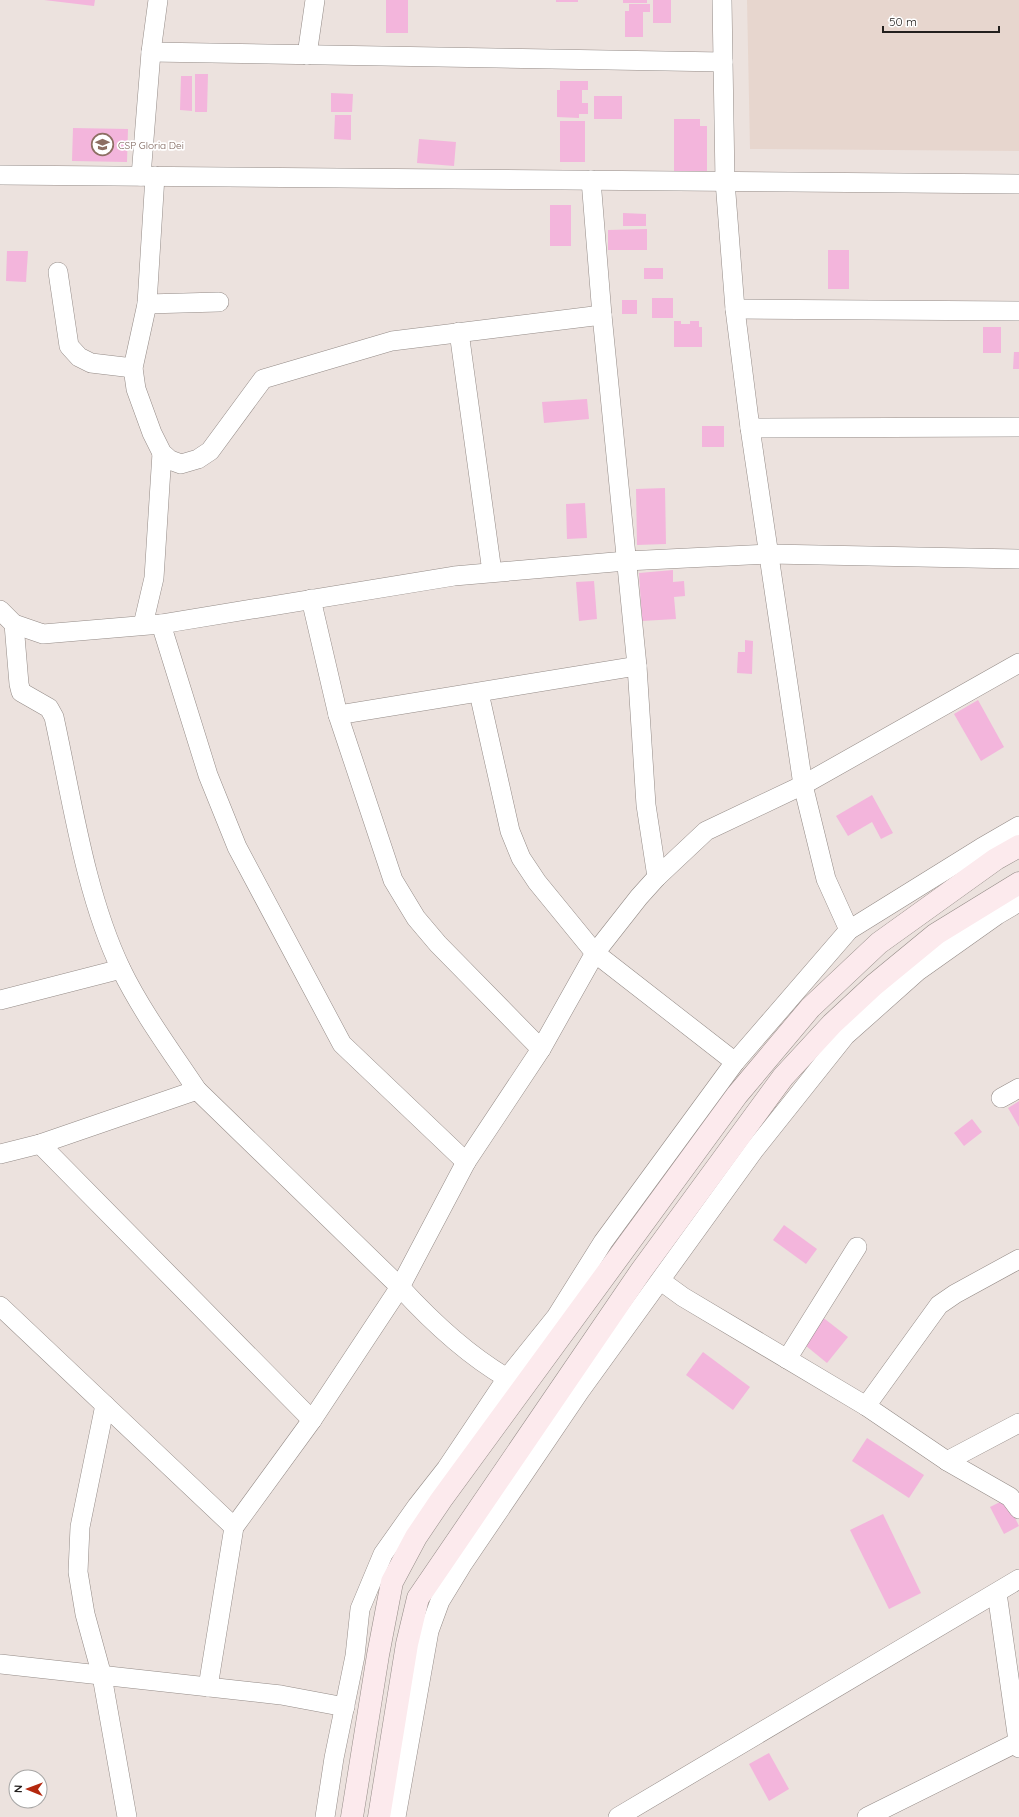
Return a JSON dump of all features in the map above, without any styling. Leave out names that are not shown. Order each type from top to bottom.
[{"type":"street","points":[[158,0],[151,52],[147,304],[133,368],[136,389],[152,433],[162,453],[170,460],[181,464],[198,459],[210,451],[263,379],[392,341],[602,315]]},
{"type":"street","points":[[307,55],[315,0]]},
{"type":"street","points":[[722,0],[725,181],[735,309],[750,428],[770,554],[803,785],[826,879],[849,930]]},
{"type":"street","points":[[151,52],[723,62]]},
{"type":"street","points":[[0,175],[1019,184]]},
{"type":"street","points":[[591,180],[602,315],[637,666],[646,805],[657,877]]},
{"type":"street","points":[[58,272],[69,346],[79,357],[91,363],[133,368]]},
{"type":"street","points":[[147,304],[219,302]]},
{"type":"street","points":[[735,309],[1019,311]]},
{"type":"street","points":[[460,332],[492,572]]},
{"type":"street","points":[[750,428],[1019,427]]},
{"type":"street","points":[[162,453],[152,624],[208,775],[237,847],[342,1044],[466,1162]]},
{"type":"street","points":[[0,610],[14,624],[43,634],[152,624],[454,576],[626,561],[770,554],[1019,559]]},
{"type":"street","points":[[311,599],[338,715],[394,880],[416,918],[438,944],[541,1049]]},
{"type":"street","points":[[14,624],[21,692],[48,708],[54,717],[87,866],[99,911],[121,969],[158,1032],[197,1090],[400,1287],[427,1317],[460,1346],[507,1378]]},
{"type":"street","points":[[208,1687],[234,1527],[312,1420],[400,1287],[466,1162],[541,1049],[595,953],[657,877],[706,831],[803,785],[1019,663]]},
{"type":"street","points":[[338,715],[637,666]]},
{"type":"street","points":[[479,693],[510,831],[521,858],[537,882],[595,953],[735,1062]]},
{"type":"street","points":[[325,1817],[334,1758],[355,1656],[360,1609],[383,1554],[450,1463],[507,1378],[556,1317],[603,1242],[735,1062],[849,930],[1019,826]]},
{"type":"street","points":[[352,1817],[378,1655],[392,1582],[416,1537],[441,1500],[737,1095],[810,1008],[879,942],[996,859],[1019,846]]},
{"type":"street","points":[[379,1817],[407,1644],[418,1598],[641,1271],[783,1077],[832,1024],[874,985],[936,934],[1019,883]]},
{"type":"street","points":[[396,1817],[429,1631],[440,1601],[462,1565],[580,1391],[755,1149],[845,1036],[918,971],[997,915],[1019,902]]},
{"type":"street","points":[[0,1000],[121,969]]},
{"type":"street","points":[[1001,1098],[1019,1088]]},
{"type":"street","points":[[0,1154],[40,1144],[197,1090]]},
{"type":"street","points":[[40,1144],[312,1420]]},
{"type":"street","points":[[787,1359],[857,1247]]},
{"type":"street","points":[[866,1406],[939,1305],[955,1294],[1019,1259]]},
{"type":"street","points":[[660,1282],[866,1406],[947,1461],[1010,1497],[1019,1509]]},
{"type":"street","points":[[0,1306],[234,1527]]},
{"type":"street","points":[[105,1405],[80,1527],[78,1572],[85,1614],[102,1676],[127,1817]]},
{"type":"street","points":[[947,1461],[1019,1423]]},
{"type":"street","points":[[618,1817],[1019,1579]]},
{"type":"street","points":[[867,1817],[1019,1745],[997,1593]]},
{"type":"street","points":[[0,1664],[281,1695],[345,1707]]},
{"type":"shaded area","points":[[747,0],[1019,0],[1019,151],[750,149]]},
{"type":"building","points":[[44,0],[95,0],[94,6]]},
{"type":"building","points":[[386,0],[408,0],[408,33],[386,33]]},
{"type":"building","points":[[556,0],[578,0],[578,2],[556,2]]},
{"type":"building","points":[[623,0],[647,0],[647,3],[623,3]]},
{"type":"building","points":[[653,0],[671,0],[671,23],[653,23]]},
{"type":"building","points":[[629,4],[650,4],[650,12],[643,12],[643,37],[625,37],[625,11],[629,11]]},
{"type":"building","points":[[195,74],[208,74],[207,112],[195,112]]},
{"type":"building","points":[[181,76],[192,76],[192,111],[180,110]]},
{"type":"building","points":[[560,81],[588,81],[588,90],[582,90],[582,103],[588,103],[588,114],[579,114],[579,118],[557,117],[557,90],[560,90]]},
{"type":"building","points":[[331,93],[353,94],[352,112],[331,112]]},
{"type":"building","points":[[594,96],[622,96],[622,119],[594,119]]},
{"type":"building","points":[[335,115],[351,115],[351,140],[334,139]]},
{"type":"building","points":[[674,119],[700,119],[700,126],[707,126],[707,171],[674,171]]},
{"type":"building","points":[[560,121],[585,121],[585,162],[560,162]]},
{"type":"building","points":[[73,128],[128,129],[127,162],[72,161]]},
{"type":"building","points":[[419,139],[456,142],[454,166],[417,163]]},
{"type":"building","points":[[550,205],[571,205],[571,246],[550,246]]},
{"type":"building","points":[[623,213],[646,214],[646,226],[623,226]]},
{"type":"building","points":[[647,229],[647,250],[608,250],[608,230]]},
{"type":"building","points":[[828,250],[849,250],[849,289],[828,289]]},
{"type":"building","points":[[7,251],[28,251],[26,282],[6,281]]},
{"type":"building","points":[[644,268],[663,268],[663,279],[644,279]]},
{"type":"building","points":[[652,298],[673,298],[673,318],[652,318]]},
{"type":"building","points":[[622,300],[637,300],[637,314],[622,314]]},
{"type":"building","points":[[674,321],[681,321],[681,324],[690,324],[690,321],[699,321],[699,327],[702,327],[702,347],[674,347]]},
{"type":"building","points":[[983,327],[1001,327],[1001,353],[983,353]]},
{"type":"building","points":[[1014,352],[1019,352],[1019,369],[1013,369]]},
{"type":"building","points":[[587,399],[589,419],[544,423],[542,402]]},
{"type":"building","points":[[702,426],[724,426],[724,447],[702,447]]},
{"type":"building","points":[[665,488],[666,544],[637,545],[636,489]]},
{"type":"building","points":[[585,503],[587,538],[567,539],[566,504]]},
{"type":"building","points":[[673,570],[673,582],[684,581],[685,596],[674,597],[676,619],[642,621],[639,573]]},
{"type":"building","points":[[594,581],[597,619],[579,621],[576,582]]},
{"type":"building","points":[[745,640],[753,641],[752,674],[737,673],[738,652],[745,652]]},
{"type":"building","points":[[978,700],[1004,747],[981,761],[954,714]]},
{"type":"building","points":[[872,795],[893,833],[881,839],[872,822],[848,836],[836,816]]},
{"type":"building","points":[[1019,1101],[1019,1127],[1008,1108]]},
{"type":"building","points":[[972,1119],[982,1132],[964,1146],[954,1133]]},
{"type":"building","points":[[784,1225],[817,1249],[806,1264],[773,1240]]},
{"type":"building","points":[[821,1316],[848,1337],[827,1363],[800,1341]]},
{"type":"building","points":[[703,1352],[750,1387],[733,1410],[686,1375]]},
{"type":"building","points":[[867,1438],[924,1475],[909,1498],[852,1461]]},
{"type":"building","points":[[1006,1499],[1019,1526],[1004,1534],[990,1507]]},
{"type":"building","points":[[883,1514],[921,1593],[889,1609],[850,1530]]},
{"type":"building","points":[[769,1753],[789,1789],[769,1801],[749,1764]]},
{"type":"place","name":"CSP Gloria Dei","points":[[103,145]]}]
